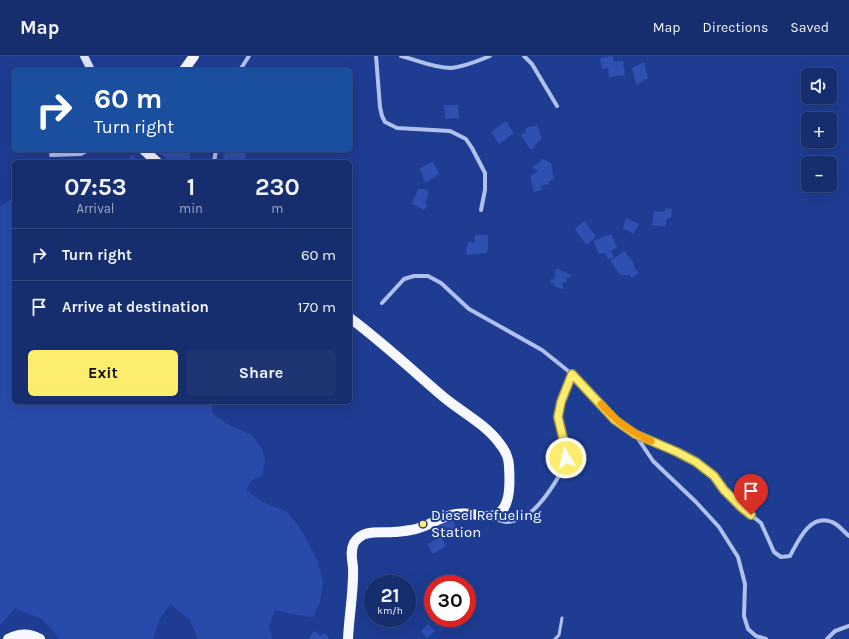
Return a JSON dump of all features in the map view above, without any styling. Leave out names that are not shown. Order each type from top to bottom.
[{"type":"main road","points":[[185,68],[194,56]]},
{"type":"main road","points":[[146,152],[155,160]]},
{"type":"main road","points":[[348,639],[353,585],[351,553],[354,544],[360,537],[368,533],[416,530],[454,514],[471,513],[491,516],[496,515],[504,507],[509,494],[509,465],[508,459],[501,445],[492,435],[441,395],[374,336],[352,320]]},
{"type":"main road","points":[[8,639],[20,634],[32,634],[40,639]]},
{"type":"street","points":[[84,56],[90,68]]},
{"type":"street","points":[[241,68],[249,56]]},
{"type":"street","points":[[376,56],[380,107],[382,116],[386,122],[397,128],[450,131],[466,139],[485,173],[486,190],[481,210]]},
{"type":"street","points":[[401,56],[435,66],[451,68],[473,63],[490,56]]},
{"type":"street","points":[[524,56],[532,64],[557,106]]},
{"type":"street","points":[[51,155],[81,154],[84,152]]},
{"type":"street","points":[[382,303],[404,279],[414,276],[428,276],[441,283],[469,309],[542,350],[572,374],[615,420],[635,434],[696,462],[714,476],[724,490],[741,507],[761,523],[774,552],[781,557],[790,556],[809,526],[817,521],[832,522],[849,536]]},
{"type":"street","points":[[491,516],[504,522],[509,522],[527,516],[541,501],[560,474],[566,458],[565,446],[558,417],[561,402],[572,374]]},
{"type":"street","points":[[635,434],[653,461],[696,502],[719,527],[738,557],[740,564],[745,584],[744,616],[748,629],[756,636],[766,639]]},
{"type":"street","points":[[827,639],[835,631],[849,626]]},
{"type":"lane","points":[[555,639],[559,635],[562,618]]},
{"type":"shaded area","points":[[12,199],[12,404],[211,404],[213,414],[229,425],[252,435],[262,449],[265,462],[262,476],[251,481],[246,490],[262,502],[287,512],[300,528],[317,559],[323,582],[320,602],[313,617],[275,610],[269,627],[273,639],[198,639],[190,620],[170,604],[160,619],[153,639],[60,639],[42,619],[15,608],[0,625],[0,206]]},
{"type":"building","points":[[613,56],[614,62],[623,61],[625,75],[609,77],[608,68],[602,69],[600,58]]},
{"type":"building","points":[[644,62],[648,78],[638,85],[636,84],[632,68]]},
{"type":"building","points":[[444,105],[458,105],[459,118],[445,119]]},
{"type":"building","points":[[506,121],[514,133],[499,144],[491,132]]},
{"type":"building","points":[[537,125],[542,139],[537,142],[533,149],[530,149],[521,135],[526,132],[525,129]]},
{"type":"building","points":[[158,152],[191,152],[189,160],[168,160]]},
{"type":"building","points":[[225,152],[246,152],[244,160],[223,160]]},
{"type":"building","points":[[132,155],[138,160],[128,160]]},
{"type":"building","points":[[542,159],[551,163],[554,179],[548,182],[549,185],[541,185],[542,190],[534,192],[530,176],[538,171],[532,167]]},
{"type":"building","points":[[433,162],[439,174],[425,183],[420,168]]},
{"type":"building","points":[[418,189],[424,189],[429,192],[425,203],[428,205],[424,210],[412,204]]},
{"type":"building","points":[[665,208],[672,209],[671,218],[667,218],[665,227],[652,225],[654,211],[665,212]]},
{"type":"building","points":[[626,218],[639,224],[634,234],[623,228]]},
{"type":"building","points":[[585,221],[596,237],[586,245],[575,229]]},
{"type":"building","points":[[611,234],[617,247],[611,251],[614,257],[608,259],[605,253],[599,254],[593,241]]},
{"type":"building","points":[[475,235],[488,235],[488,251],[486,253],[467,255],[466,251],[468,242],[474,243]]},
{"type":"building","points":[[624,251],[634,263],[634,267],[639,273],[632,278],[630,275],[622,275],[618,273],[610,261]]},
{"type":"building","points":[[557,268],[571,275],[569,278],[567,277],[566,282],[563,283],[563,289],[553,286],[555,284],[550,282],[551,279],[553,280],[556,273],[554,273]]},
{"type":"building","points":[[453,520],[457,530],[442,535],[439,526]]},
{"type":"building","points":[[441,537],[446,546],[433,554],[427,544]]},
{"type":"building","points":[[425,627],[431,627],[435,631],[427,638],[421,631]]},
{"type":"building","points":[[314,631],[321,636],[323,633],[329,637],[328,639],[309,639]]},
{"type":"slow traffic","points":[[601,404],[615,420],[635,434],[651,441]]},
{"type":"place","name":"Diesel Refueling Station","points":[[423,524]]},
{"type":"route","points":[[566,458],[565,446],[558,417],[561,402],[572,374],[615,420],[635,434],[696,462],[714,476],[724,490],[751,515]]}]
